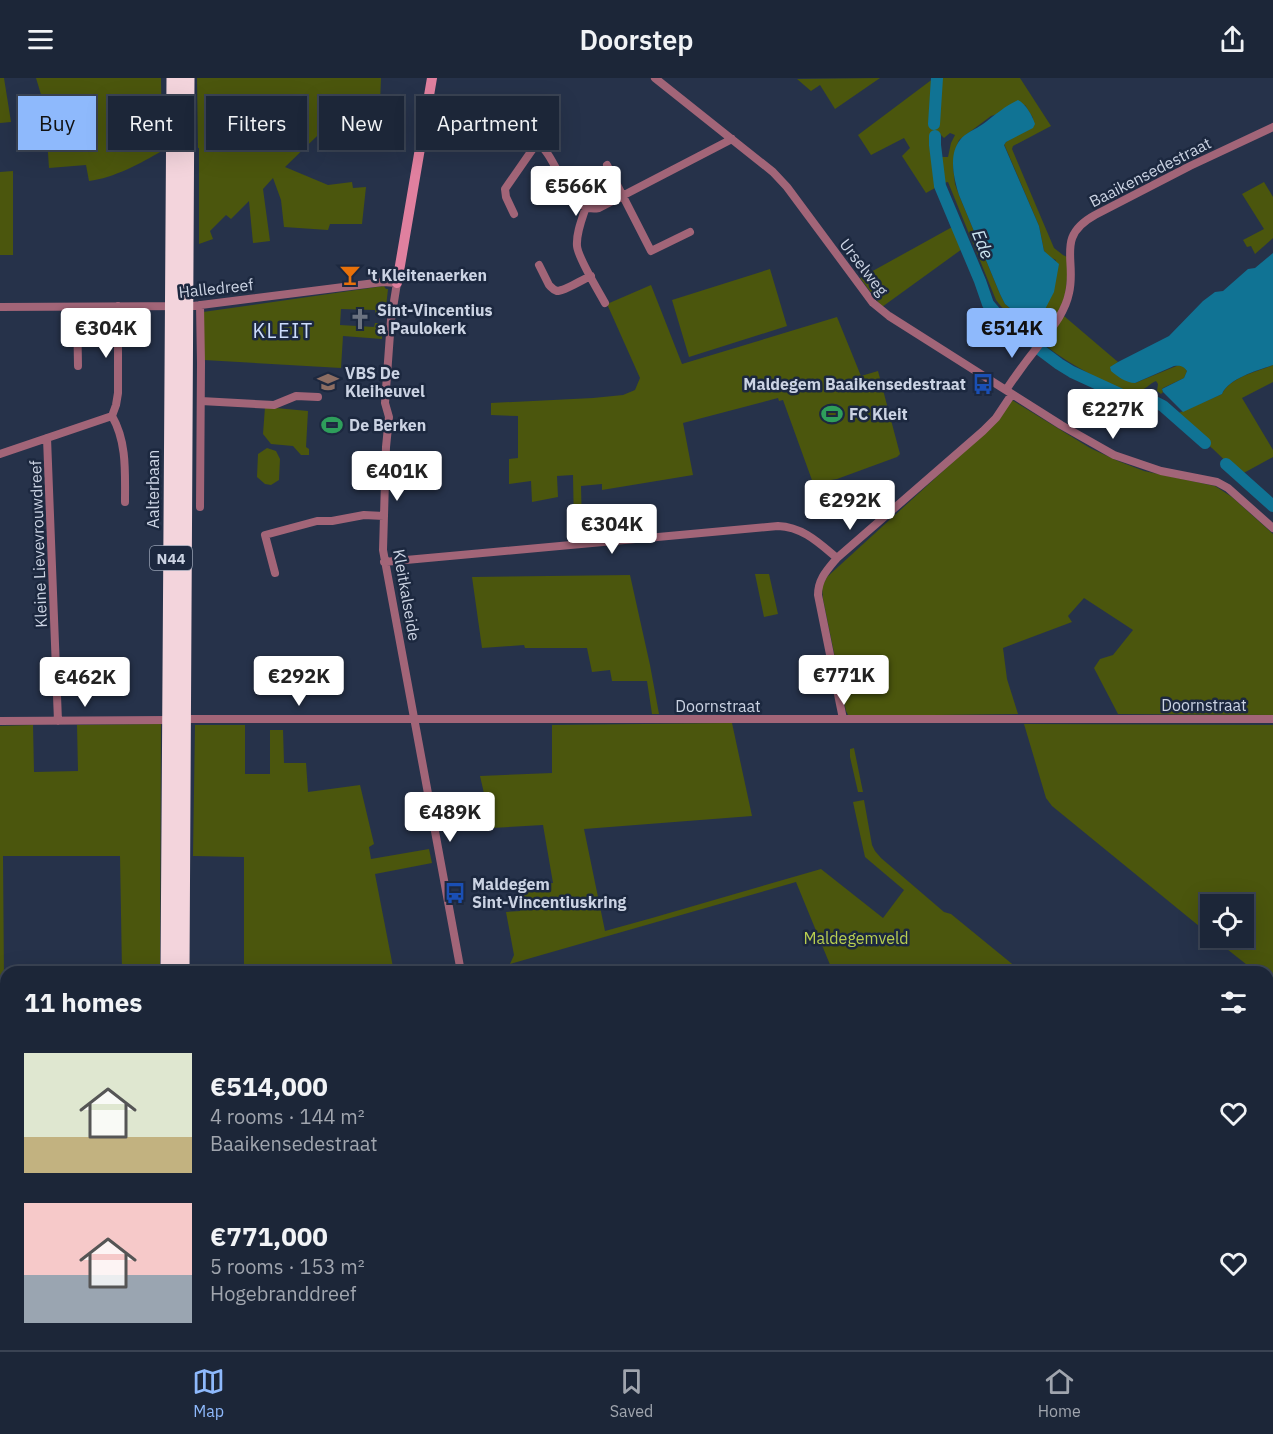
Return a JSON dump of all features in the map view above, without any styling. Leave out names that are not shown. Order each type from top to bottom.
[{"type":"highway","name":"Aalterbaan","points":[[174,78],[186,306]]},
{"type":"highway","name":"Aalterbaan","points":[[168,966],[186,306],[187,78]]},
{"type":"highway","name":"Aalterbaan","points":[[176,719],[182,966]]},
{"type":"street","name":"Kleitkalseide","points":[[429,96],[432,78]]},
{"type":"street","name":"Urselweg","points":[[655,78],[761,162],[787,187],[873,303],[889,316],[1061,425],[1114,455],[1161,471],[1217,482],[1228,488],[1273,528]]},
{"type":"street","name":"Baaikensedestraat","points":[[843,719],[818,595],[822,577],[837,558],[996,418],[1009,392],[1066,304],[1072,278],[1070,247],[1082,224],[1190,166],[1273,127]]},
{"type":"street","points":[[545,150],[575,200],[592,209],[623,196],[732,139]]},
{"type":"street","name":"Kleitkalseide","points":[[420,150],[391,320],[386,403],[389,417],[383,550],[460,966]]},
{"type":"street","points":[[514,214],[505,189],[532,150]]},
{"type":"street","points":[[607,165],[651,251],[690,231]]},
{"type":"street","points":[[586,207],[577,247],[605,303]]},
{"type":"street","points":[[539,265],[551,288],[557,291],[564,290],[591,276]]},
{"type":"street","name":"Halledreef","points":[[0,307],[186,306],[383,282],[397,283]]},
{"type":"street","points":[[112,416],[118,393],[118,306]]},
{"type":"street","name":"Aalterbaan","points":[[186,306],[201,401],[200,507]]},
{"type":"street","points":[[77,307],[78,366]]},
{"type":"street","points":[[201,401],[274,405],[296,396],[318,398]]},
{"type":"street","points":[[0,454],[112,416]]},
{"type":"street","points":[[112,416],[122,439],[125,456],[125,502]]},
{"type":"street","name":"Kleine Lievevrouwdreef","points":[[47,438],[58,721]]},
{"type":"street","points":[[275,573],[265,536],[317,521],[333,521],[364,515],[384,516]]},
{"type":"street","points":[[384,562],[778,526],[802,531],[837,558]]},
{"type":"street","name":"Doornstraat","points":[[0,721],[1273,719]]},
{"type":"green space","points":[[0,78],[4,78],[11,122],[0,123]]},
{"type":"green space","points":[[36,78],[161,78],[161,96],[108,96],[108,150],[162,151],[118,173],[89,181],[86,165],[49,168],[48,150],[96,150],[96,96],[41,96]]},
{"type":"green space","points":[[197,78],[381,78],[380,96],[319,96],[319,134],[307,146],[307,96],[206,96],[206,150],[303,150],[285,167],[328,185],[352,182],[353,188],[366,187],[362,224],[330,224],[328,230],[284,227],[281,200],[273,178],[263,189],[270,241],[253,243],[249,201],[231,219],[226,215],[210,231],[213,239],[199,244]]},
{"type":"green space","points":[[880,78],[835,109],[820,85],[811,91],[797,79]]},
{"type":"green space","points":[[934,78],[1020,78],[1051,126],[1013,146],[1012,149],[1054,248],[1067,257],[1065,296],[1060,311],[1044,333],[1016,319],[996,300],[948,182],[943,183],[969,244],[882,307],[860,278],[954,226],[935,188],[926,193],[902,156],[910,148],[904,138],[871,155],[858,135]],"holes":[[[1025,105],[1033,118],[1004,144],[1039,226],[1044,251],[1056,260],[1021,317],[1005,304],[1000,294],[959,195],[953,166],[959,140],[991,116]],[[950,133],[955,135],[948,157],[939,157],[935,137],[940,134],[944,138]]]},
{"type":"green space","points":[[13,171],[13,255],[0,255],[0,172]]},
{"type":"green space","points":[[1264,182],[1273,197],[1273,238],[1255,254],[1251,246],[1247,247],[1243,240],[1264,229],[1242,194]]},
{"type":"green space","points":[[770,269],[787,326],[689,357],[672,300]]},
{"type":"green space","points":[[651,285],[682,364],[837,317],[861,376],[878,371],[900,454],[837,479],[813,483],[783,400],[779,401],[778,398],[683,423],[693,475],[602,490],[602,484],[581,486],[582,527],[574,527],[573,475],[557,476],[558,497],[532,502],[531,481],[509,484],[509,459],[518,458],[518,416],[491,415],[491,403],[593,398],[623,395],[635,390],[640,378],[607,304]]},
{"type":"green space","points":[[384,286],[388,289],[386,307],[381,309],[380,315],[376,315],[375,310],[341,309],[340,325],[374,327],[375,323],[379,323],[382,339],[343,336],[341,368],[204,360],[203,312]]},
{"type":"green space","points":[[1064,316],[1118,362],[1111,367],[1135,383],[1179,365],[1187,371],[1184,378],[1163,388],[1161,394],[1157,391],[1156,381],[1141,390],[1128,391],[1096,377],[1045,345]]},
{"type":"green space","points":[[1273,365],[1273,382],[1242,398],[1273,450],[1273,457],[1240,475],[1174,415],[1222,394],[1237,379]]},
{"type":"green space","points":[[1012,400],[1090,448],[1118,461],[1144,471],[1215,486],[1232,497],[1273,534],[1273,715],[1118,714],[1094,668],[1100,659],[1113,655],[1133,630],[1084,598],[1068,616],[1072,622],[1003,648],[1007,679],[1018,714],[848,715],[823,599],[822,587],[827,577],[999,420]]},
{"type":"green space","points":[[265,407],[308,411],[306,447],[309,449],[309,455],[301,455],[293,446],[271,444],[263,434]]},
{"type":"green space","points":[[267,448],[276,451],[280,459],[279,480],[271,485],[265,484],[257,477],[258,454]]},
{"type":"green space","points":[[755,574],[769,574],[778,614],[764,617]]},
{"type":"green space","points":[[630,575],[659,714],[652,714],[647,681],[612,681],[610,670],[592,672],[587,648],[525,648],[524,645],[482,648],[472,577]]},
{"type":"green space","name":"Maldegemveld","points":[[732,723],[752,816],[584,829],[605,931],[821,869],[883,918],[904,890],[865,857],[853,802],[864,800],[872,845],[881,858],[944,912],[951,914],[1015,966],[831,966],[796,882],[510,964],[514,955],[506,912],[520,911],[517,886],[553,883],[543,825],[492,828],[480,776],[552,773],[552,725]]},
{"type":"green space","points":[[161,724],[160,966],[122,966],[120,856],[3,856],[4,966],[0,966],[0,726],[33,725],[34,772],[78,771],[77,725]]},
{"type":"green space","points":[[1024,724],[1273,725],[1273,966],[1248,966],[1226,948],[1254,948],[1254,894],[1200,894],[1200,927],[1052,806],[1046,798]]},
{"type":"green space","points":[[195,725],[245,725],[245,774],[270,774],[270,730],[283,730],[284,763],[306,763],[308,792],[360,785],[374,844],[369,847],[371,859],[429,849],[432,863],[375,874],[393,966],[244,966],[244,857],[193,856]]},
{"type":"green space","points":[[854,748],[863,792],[858,792],[850,757],[850,749]]},
{"type":"water","points":[[1018,100],[1024,104],[1035,124],[1033,128],[1004,145],[1039,226],[1044,251],[1059,264],[1054,292],[1041,317],[1036,320],[1021,317],[1005,304],[959,195],[953,167],[956,146],[962,138]]},
{"type":"water","points":[[1273,253],[1273,365],[1237,379],[1222,394],[1183,412],[1162,389],[1184,378],[1187,371],[1183,367],[1174,366],[1135,383],[1125,381],[1111,371],[1110,367],[1118,362],[1169,336],[1203,301],[1215,292],[1223,291],[1248,269],[1255,268]]},
{"type":"waterway","name":"Ede","points":[[934,124],[937,78]]},
{"type":"waterway","name":"Ede","points":[[935,136],[940,186],[988,304],[1007,324],[1020,330],[1035,343]]},
{"type":"waterway","name":"Ede","points":[[1039,349],[1072,372],[1122,395],[1149,399],[1163,406],[1205,443]]},
{"type":"waterway","name":"Ede","points":[[1226,464],[1273,506]]},
{"type":"place","name":"'t Kleitenaerken","points":[[350,275]]},
{"type":"place","name":"Sint-Vincentius a Paulokerk","points":[[360,319]]},
{"type":"place","name":"VBS De Kleiheuvel","points":[[328,382]]},
{"type":"place","name":"Maldegem Baaikensedestraat","points":[[983,384]]},
{"type":"place","name":"FC Kleit","points":[[832,414]]},
{"type":"place","name":"De Berken","points":[[332,425]]},
{"type":"place","name":"Maldegem Sint-Vincentiuskring","points":[[455,893]]},
{"type":"district","name":"KLEIT","points":[[283,330]]}]
